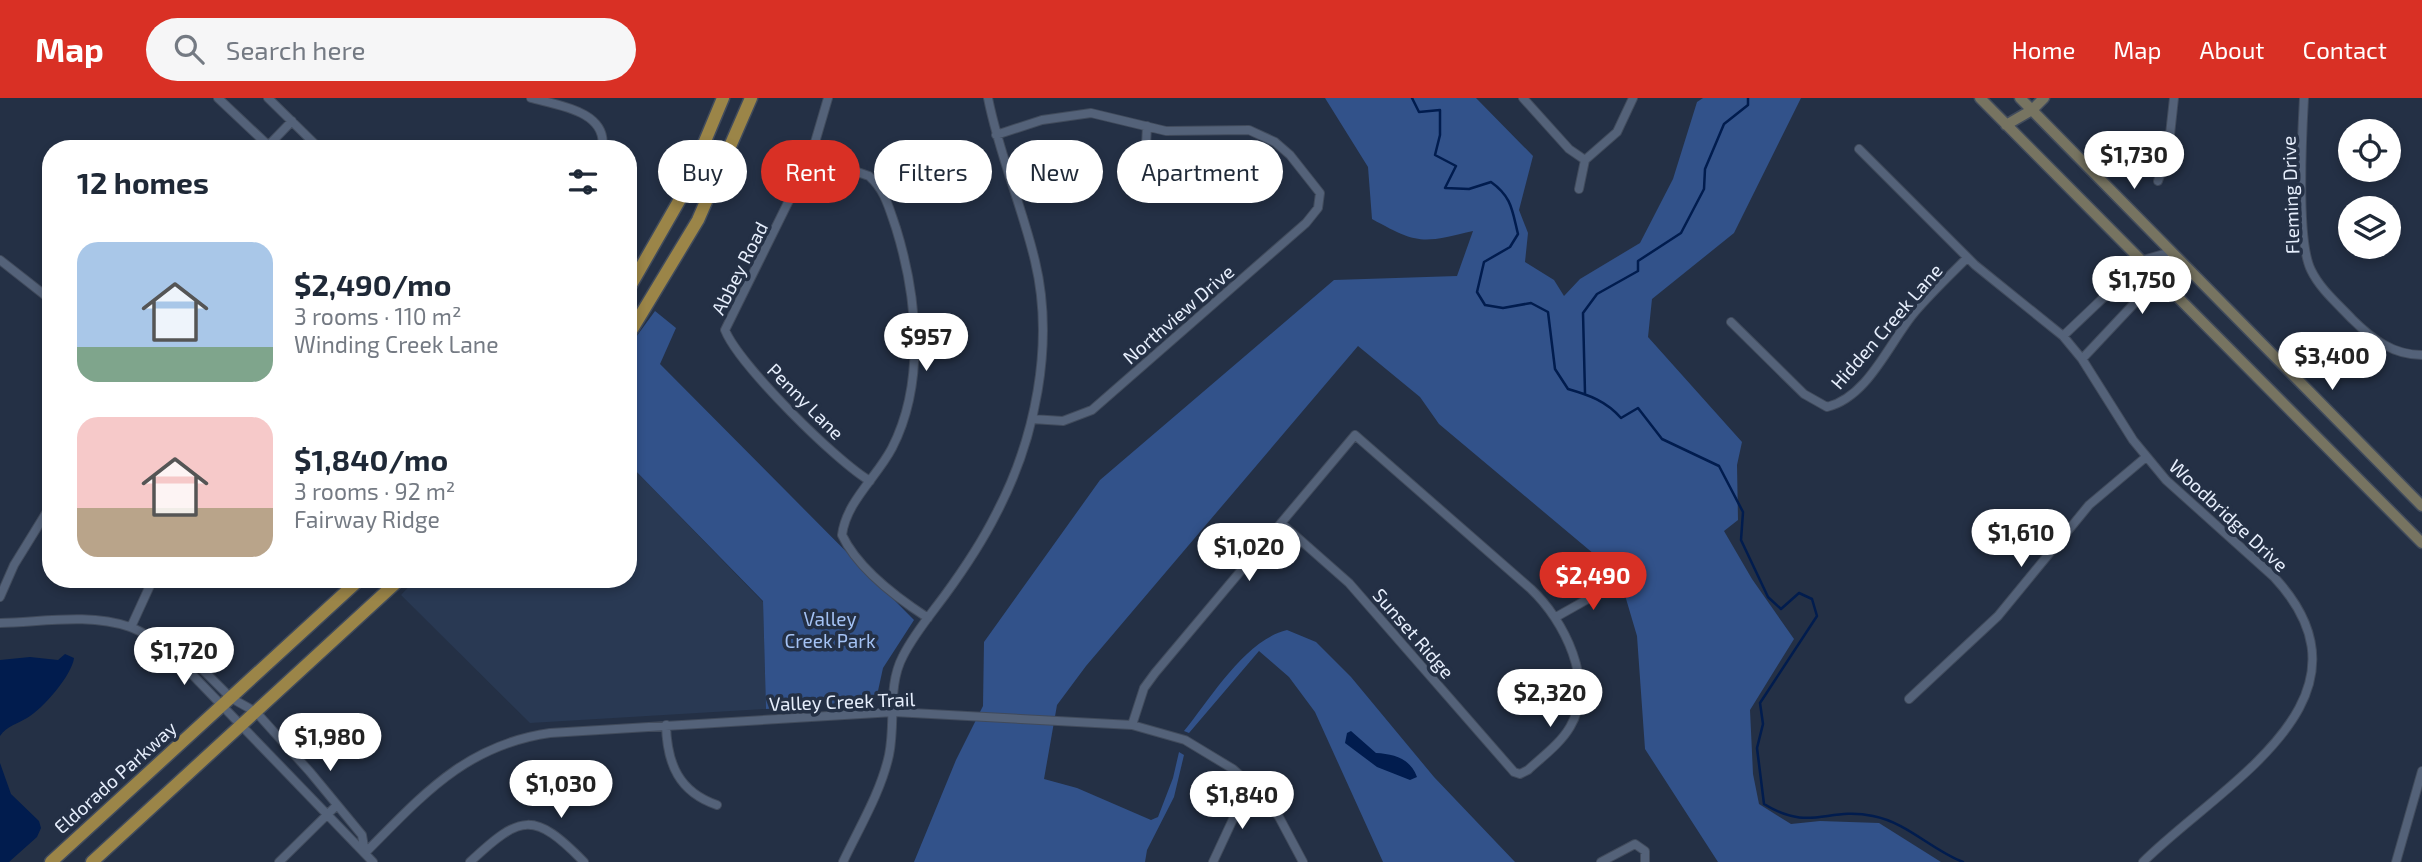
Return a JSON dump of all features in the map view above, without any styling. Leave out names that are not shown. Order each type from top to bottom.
[{"type":"main road","points":[[637,274],[683,194],[723,98]]},
{"type":"main road","points":[[637,321],[698,220],[751,98]]},
{"type":"main road","points":[[1980,98],[2160,276],[2422,543]]},
{"type":"main road","points":[[2006,125],[2019,98],[2422,506]]},
{"type":"main road","points":[[2006,125],[2032,110],[2044,98]]},
{"type":"main road","name":"Eldorado Parkway","points":[[51,862],[350,588]]},
{"type":"main road","points":[[92,862],[390,588]]},
{"type":"street","points":[[218,98],[261,140]]},
{"type":"street","points":[[268,98],[311,140]]},
{"type":"street","points":[[531,98],[588,116],[602,133],[602,140]]},
{"type":"street","name":"Abbey Road","points":[[816,140],[828,98]]},
{"type":"street","points":[[843,862],[886,769],[897,669],[996,514],[1017,466],[1032,419],[1041,343],[1039,281],[1024,220],[996,135],[988,98]]},
{"type":"street","points":[[1523,98],[1569,149],[1585,160]]},
{"type":"street","points":[[1579,189],[1585,160],[1617,132],[1633,98]]},
{"type":"street","points":[[2158,181],[2168,153],[2174,98]]},
{"type":"street","name":"Fleming Drive","points":[[2304,98],[2302,179],[2309,267],[2328,293],[2362,329],[2398,352],[2422,355]]},
{"type":"street","points":[[996,135],[1042,120],[1091,113],[1147,126],[1146,140]]},
{"type":"street","points":[[274,140],[292,121]]},
{"type":"street","name":"Northview Drive","points":[[1032,419],[1063,421],[1092,410],[1306,223],[1318,208],[1320,193],[1290,155],[1261,134],[1240,129],[1184,132],[1147,126]]},
{"type":"street","name":"Woodbridge Drive","points":[[1859,149],[1967,258],[1999,287],[2034,310],[2063,336],[2082,359],[2118,418],[2146,457],[2200,513],[2290,594],[2309,630],[2312,661],[2304,700],[2288,730],[2143,862]]},
{"type":"street","points":[[860,173],[869,176],[883,191],[912,286],[913,359],[906,406],[892,449],[843,523],[842,535],[847,547],[865,566],[907,605],[928,618]]},
{"type":"street","name":"Abbey Road","points":[[727,336],[728,323],[788,203]]},
{"type":"street","points":[[2063,336],[2143,260],[2171,251]]},
{"type":"street","points":[[2082,359],[2160,276],[2171,251]]},
{"type":"street","name":"Hidden Creek Lane","points":[[1731,322],[1804,394],[1827,407],[1838,404],[1878,364],[1914,313],[1967,258]]},
{"type":"street","points":[[0,260],[42,293]]},
{"type":"street","name":"Penny Lane","points":[[727,336],[734,349],[773,391],[840,458],[870,481]]},
{"type":"street","name":"Sunset Ridge","points":[[1355,435],[1531,589],[1556,617],[1566,634],[1575,665],[1576,711],[1570,726],[1528,770],[1517,774],[1349,583],[1281,523],[1355,435]]},
{"type":"street","points":[[1909,699],[1998,616],[2090,505],[2146,457]]},
{"type":"street","points":[[0,597],[14,565],[42,520]]},
{"type":"street","points":[[1132,725],[1148,682],[1281,523]]},
{"type":"street","points":[[1556,617],[1618,582]]},
{"type":"street","points":[[131,627],[149,588]]},
{"type":"street","points":[[0,623],[91,620],[131,627],[191,658],[242,724],[326,816],[373,862]]},
{"type":"street","points":[[226,702],[256,712],[362,835],[365,853]]},
{"type":"street","name":"Valley Creek Trail","points":[[365,853],[438,782],[487,750],[537,735],[894,712],[1132,725],[1171,735],[1208,752],[1259,792],[1284,824],[1303,862]]},
{"type":"street","points":[[666,725],[672,764],[682,783],[697,798],[717,805]]},
{"type":"street","points":[[284,769],[297,758]]},
{"type":"street","points":[[2396,862],[2422,771]]},
{"type":"street","points":[[1213,862],[1234,817],[1259,792]]},
{"type":"street","points":[[279,862],[337,805]]},
{"type":"street","points":[[470,862],[496,838],[517,826],[540,826],[550,830],[584,862]]},
{"type":"street","points":[[1601,862],[1634,844],[1645,851],[1645,862]]},
{"type":"shaded area","points":[[637,472],[763,602],[766,709],[530,723],[401,595],[408,588],[637,588]]},
{"type":"shaded area","points":[[65,654],[74,658],[56,691],[34,714],[9,727],[0,736],[0,660],[30,657],[58,660]]},
{"type":"shaded area","points":[[1351,731],[1376,753],[1389,754],[1406,761],[1417,777],[1410,780],[1377,767],[1345,743],[1347,733]]},
{"type":"shaded area","points":[[0,763],[11,794],[39,821],[41,828],[37,837],[9,862],[0,862]]},
{"type":"green space","points":[[1325,98],[1476,98],[1533,156],[1519,210],[1528,233],[1525,262],[1554,280],[1564,296],[1580,279],[1640,243],[1673,179],[1697,102],[1703,98],[1801,98],[1734,233],[1652,299],[1648,337],[1742,442],[1737,465],[1738,520],[1724,531],[1752,579],[1794,639],[1750,710],[1753,774],[1759,804],[1791,824],[1820,821],[1879,823],[1941,862],[1718,862],[1645,749],[1637,636],[1619,575],[1439,424],[1420,397],[1358,346],[1086,666],[1057,705],[1044,779],[1077,788],[1151,820],[1158,817],[1173,778],[1179,752],[1184,755],[1174,797],[1147,850],[1145,862],[914,862],[956,760],[983,706],[984,642],[1100,480],[1334,280],[1457,276],[1473,231],[1442,238],[1421,239],[1400,234],[1372,219],[1368,167]]},
{"type":"green space","name":"Valley Creek Park","points":[[655,311],[676,328],[660,364],[914,620],[883,668],[876,700],[766,709],[763,601],[637,472],[637,336]]},
{"type":"green space","points":[[1287,630],[1316,642],[1351,677],[1434,777],[1515,862],[1383,862],[1315,712],[1289,677],[1259,651],[1189,733],[1184,731],[1243,658],[1257,645]]},
{"type":"waterway","points":[[1412,98],[1419,112],[1440,110],[1440,135],[1435,155],[1456,166],[1445,188],[1469,189],[1491,182],[1503,193],[1512,211],[1518,234],[1510,247],[1484,262],[1477,292],[1485,305],[1503,308],[1531,303],[1548,312],[1555,369],[1568,389],[1597,399],[1621,418],[1638,408],[1662,439],[1719,466],[1743,512],[1741,540],[1768,597],[1781,609],[1799,593],[1812,599],[1817,616],[1760,703],[1763,724],[1757,748],[1764,804],[1794,817],[1857,814],[1886,819],[1963,862]]},
{"type":"waterway","points":[[1585,393],[1583,313],[1597,294],[1638,271],[1638,261],[1681,233],[1704,189],[1705,169],[1724,124],[1748,105],[1748,98]]}]
